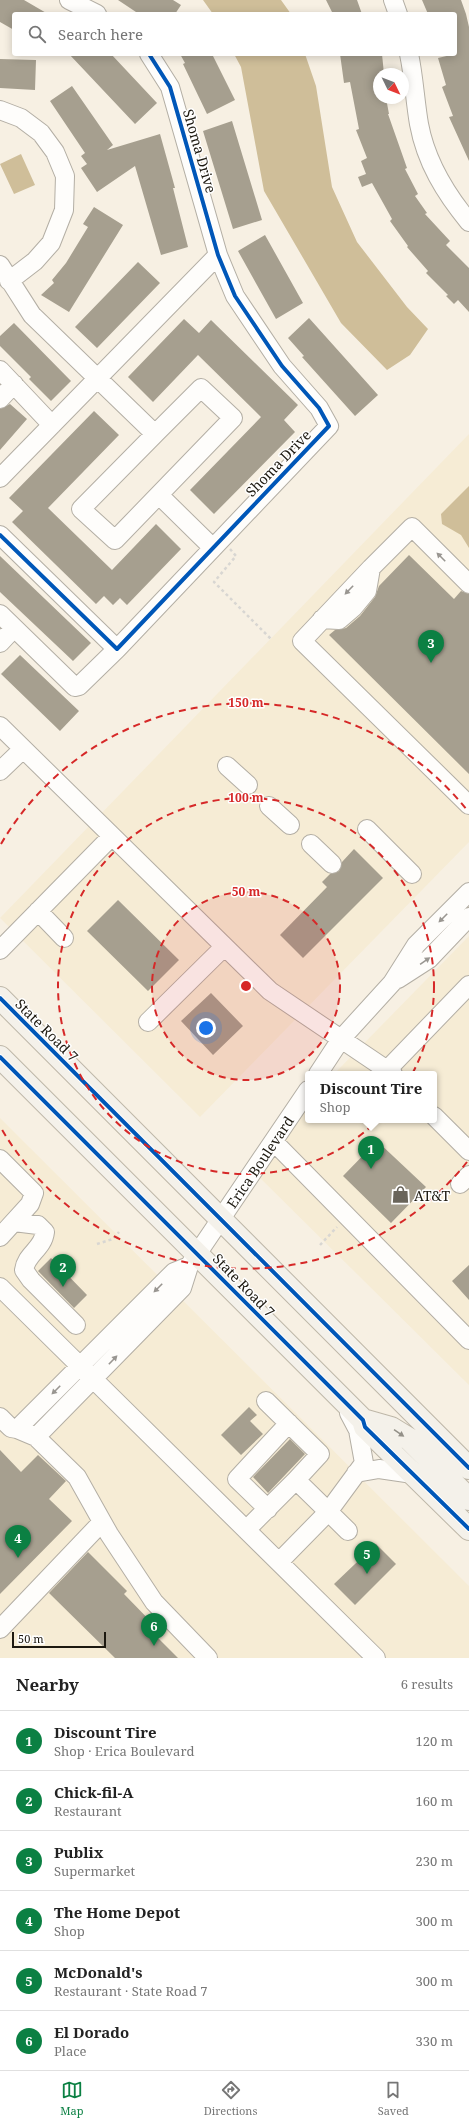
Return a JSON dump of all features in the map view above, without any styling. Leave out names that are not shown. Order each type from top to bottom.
[{"type":"main road","name":"State Road 7","points":[[0,998],[469,1468]]},
{"type":"main road","name":"State Road 7","points":[[4,1065],[194,1260],[362,1420],[365,1427],[469,1529]]},
{"type":"main road","points":[[362,1420],[392,1428],[409,1440],[469,1499]]},
{"type":"street","points":[[69,0],[93,12]]},
{"type":"street","points":[[393,0],[397,12]]},
{"type":"street","name":"Shoma Drive","points":[[0,614],[75,687],[79,686],[117,649],[329,426],[319,408],[282,366],[235,296],[218,255],[170,87],[150,56]]},
{"type":"street","points":[[409,56],[419,125],[424,147],[432,168],[443,188],[469,222]]},
{"type":"street","points":[[0,110],[21,118],[41,133],[55,152],[64,176],[64,210],[51,243],[35,261],[9,281]]},
{"type":"street","points":[[0,478],[218,255]]},
{"type":"street","points":[[0,265],[9,281],[32,314],[155,434]]},
{"type":"street","points":[[0,370],[52,425]]},
{"type":"street","points":[[0,399],[14,384]]},
{"type":"street","points":[[201,388],[233,418],[160,496],[115,540],[81,509],[155,434],[201,388]]},
{"type":"street","points":[[160,496],[217,544]]},
{"type":"street","points":[[469,584],[412,527],[302,641],[469,805]]},
{"type":"street","points":[[0,535],[117,649]]},
{"type":"street","points":[[0,643],[14,628]]},
{"type":"street","points":[[0,726],[111,837],[270,991],[390,1071],[469,985]]},
{"type":"street","points":[[2,766],[23,749]]},
{"type":"street","points":[[227,766],[248,785]]},
{"type":"street","points":[[269,806],[290,825]]},
{"type":"street","points":[[367,829],[412,874]]},
{"type":"street","points":[[0,950],[111,837]]},
{"type":"street","points":[[311,844],[332,864]]},
{"type":"street","points":[[320,1071],[341,1039],[392,983],[416,945],[469,892]]},
{"type":"street","points":[[38,911],[64,938]]},
{"type":"street","points":[[392,983],[429,959],[469,917]]},
{"type":"street","points":[[148,1022],[224,947]]},
{"type":"street","name":"Erica Boulevard","points":[[36,1437],[182,1288],[194,1260],[305,1095]]},
{"type":"street","points":[[437,1119],[469,1152]]},
{"type":"street","points":[[274,1142],[469,1340]]},
{"type":"street","points":[[0,1159],[34,1193],[30,1204],[0,1237]]},
{"type":"street","points":[[14,1222],[38,1224],[45,1232],[44,1241],[25,1262],[24,1270],[31,1280],[76,1325]]},
{"type":"street","points":[[17,1429],[174,1272],[194,1260]]},
{"type":"street","points":[[0,1287],[376,1658]]},
{"type":"street","points":[[246,1530],[320,1454],[266,1401]]},
{"type":"street","points":[[279,1562],[328,1512],[364,1462],[358,1430],[344,1403]]},
{"type":"street","points":[[0,1418],[11,1428],[36,1437],[77,1477],[102,1522],[154,1602],[208,1658]]},
{"type":"street","points":[[268,1509],[237,1479],[289,1423]]},
{"type":"street","points":[[356,1473],[379,1469],[413,1474]]},
{"type":"street","points":[[296,1480],[348,1531]]},
{"type":"street","points":[[0,1629],[102,1522]]},
{"type":"path","points":[[217,544],[236,556],[214,582],[272,640]]},
{"type":"path","points":[[320,1245],[340,1224]]},
{"type":"path","points":[[97,1244],[113,1239],[119,1232]]},
{"type":"shaded area","points":[[203,0],[281,0],[290,12],[212,12]]},
{"type":"shaded area","points":[[235,56],[306,56],[316,86],[332,187],[357,242],[407,307],[428,329],[410,355],[387,370],[341,323],[264,191],[241,67]]},
{"type":"shaded area","points":[[21,154],[35,185],[14,194],[0,164]]},
{"type":"shaded area","points":[[469,434],[469,842],[200,1117],[0,918]]},
{"type":"shaded area","points":[[469,486],[469,548],[461,535],[442,524],[441,514]]},
{"type":"shaded area","points":[[469,936],[469,1385],[246,1164],[305,1103],[305,1123],[437,1123],[437,1071],[337,1071]]},
{"type":"shaded area","points":[[0,1118],[469,1586],[469,1658],[0,1658]]},
{"type":"building","points":[[0,0],[24,0],[45,12],[12,12],[12,29],[0,22]]},
{"type":"building","points":[[118,0],[173,0],[181,5],[176,12],[136,12]]},
{"type":"building","points":[[326,0],[357,0],[361,12],[332,12]]},
{"type":"building","points":[[422,0],[461,0],[466,14],[469,27],[469,161],[449,117],[453,116],[442,87],[446,85],[438,58],[457,56],[457,12],[427,12]]},
{"type":"building","points":[[71,56],[113,56],[157,103],[135,124]]},
{"type":"building","points":[[181,56],[213,56],[235,100],[207,114],[183,64],[185,63]]},
{"type":"building","points":[[340,56],[382,56],[383,68],[373,68],[373,104],[387,104],[388,114],[407,168],[405,169],[418,194],[415,196],[427,213],[425,214],[450,241],[446,245],[469,268],[469,312],[458,300],[454,304],[446,296],[448,295],[426,273],[428,271],[407,247],[408,246],[390,221],[392,219],[372,183],[362,187],[358,177],[366,174],[361,161],[367,158],[356,130],[359,129],[350,82],[344,83]]},
{"type":"building","points":[[0,59],[36,60],[35,90],[0,88]]},
{"type":"building","points":[[72,86],[113,145],[107,150],[160,134],[175,188],[173,188],[188,247],[161,255],[135,166],[97,192],[81,168],[87,164],[81,156],[85,153],[50,101]]},
{"type":"building","points":[[232,121],[262,220],[233,229],[203,131]]},
{"type":"building","points":[[94,207],[123,225],[69,312],[41,295],[54,283],[52,280],[66,263],[88,227],[83,224]]},
{"type":"building","points":[[265,235],[303,303],[276,319],[238,251]]},
{"type":"building","points":[[138,262],[160,283],[97,348],[75,327]]},
{"type":"building","points":[[309,318],[378,395],[355,416],[302,357],[304,356],[288,338]]},
{"type":"building","points":[[184,319],[199,333],[211,320],[298,405],[284,420],[295,432],[214,514],[190,490],[261,417],[198,355],[153,402],[128,377]]},
{"type":"building","points":[[14,323],[71,381],[51,401],[29,379],[31,377],[0,346],[0,336]]},
{"type":"building","points":[[10,404],[27,419],[0,450],[0,409]]},
{"type":"building","points":[[94,411],[119,435],[48,508],[112,570],[156,524],[181,549],[127,605],[120,598],[113,605],[104,596],[96,604],[12,522],[23,511],[9,498]]},
{"type":"building","points":[[409,555],[454,599],[461,591],[469,594],[469,774],[329,635],[335,630],[346,628],[360,616],[375,597],[379,586]]},
{"type":"building","points":[[0,556],[91,643],[73,661],[0,592]]},
{"type":"building","points":[[20,655],[79,711],[60,731],[1,674]]},
{"type":"building","points":[[354,849],[383,878],[303,958],[280,935],[327,887],[322,882],[330,874],[339,871],[342,862]]},
{"type":"building","points":[[118,900],[179,960],[148,991],[87,931]]},
{"type":"building","points":[[211,993],[243,1026],[213,1055],[181,1021]]},
{"type":"building","points":[[377,1141],[426,1187],[391,1223],[343,1176]]},
{"type":"building","points":[[51,1258],[87,1295],[74,1308],[38,1271]]},
{"type":"building","points":[[469,1265],[469,1300],[452,1281]]},
{"type":"building","points":[[249,1407],[257,1415],[250,1421],[263,1434],[241,1455],[221,1435]]},
{"type":"building","points":[[290,1439],[305,1454],[268,1493],[253,1477]]},
{"type":"building","points":[[0,1450],[21,1472],[38,1455],[66,1481],[49,1499],[72,1521],[0,1594]]},
{"type":"building","points":[[376,1544],[396,1564],[355,1605],[334,1584]]},
{"type":"building","points":[[88,1552],[127,1591],[124,1594],[159,1630],[154,1634],[178,1658],[115,1658],[49,1593]]},
{"type":"cycle path","points":[[0,535],[117,649],[329,426],[319,408],[282,366],[235,296],[218,255],[170,87],[150,56]]},
{"type":"cycle path","points":[[0,998],[469,1468]]},
{"type":"cycle path","points":[[0,1057],[363,1420],[365,1427],[469,1529]]},
{"type":"place","name":"Publix","points":[[431,663]]},
{"type":"place","name":"Discount Tire","points":[[371,1169]]},
{"type":"place","name":"AT&T","points":[[401,1195]]},
{"type":"place","name":"Chick-fil-A","points":[[63,1287]]},
{"type":"place","name":"The Home Depot","points":[[18,1558]]},
{"type":"place","name":"McDonald's","points":[[367,1574]]},
{"type":"place","name":"El Dorado","points":[[154,1646]]}]
